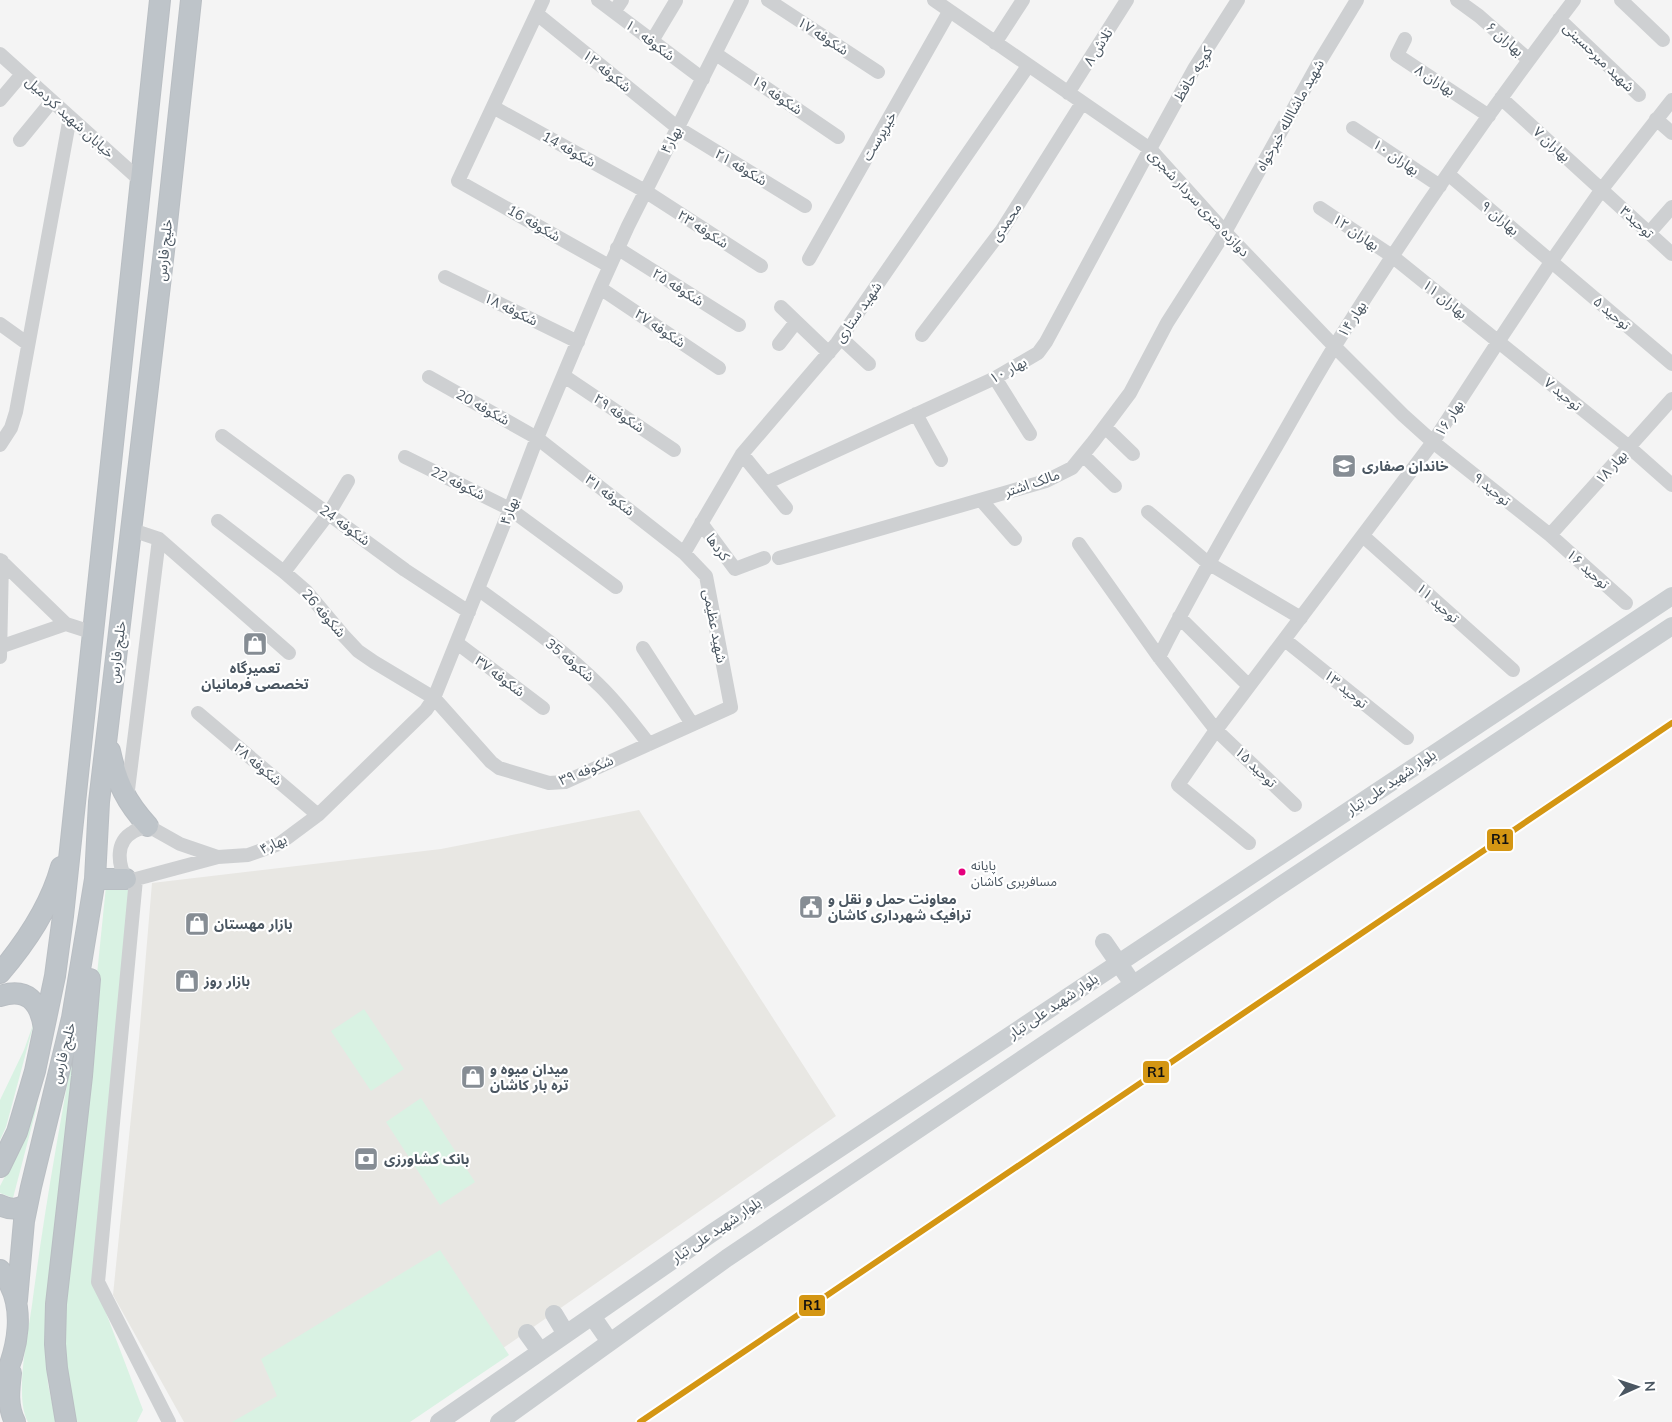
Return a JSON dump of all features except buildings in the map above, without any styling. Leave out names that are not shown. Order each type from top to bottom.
[{"type":"highway","name":"خلیج فارس","points":[[0,1167],[17,1132],[35,1071],[44,1033],[64,916],[160,0]]},
{"type":"highway","name":"خلیج فارس","points":[[13,1358],[18,1320],[17,1300],[24,1221],[42,1136],[72,1018],[95,880],[99,802],[132,530],[191,0]]},
{"type":"highway","points":[[109,721],[110,750],[120,788],[133,809],[148,826]]},
{"type":"highway","points":[[0,973],[19,950],[36,924],[56,883],[76,799]]},
{"type":"highway","points":[[66,1422],[60,1395],[55,1352],[56,1304],[82,1076],[95,880],[131,879]]},
{"type":"highway","points":[[0,996],[18,993],[30,998],[39,1010],[44,1033]]},
{"type":"highway","points":[[0,1206],[15,1209],[27,1204]]},
{"type":"highway","points":[[0,1270],[9,1281],[17,1300]]},
{"type":"highway","points":[[0,1388],[13,1358]]},
{"type":"highway","points":[[13,1358],[9,1396],[11,1413],[15,1422]]},
{"type":"main road","name":"بلوار شهید علی تبار","points":[[439,1422],[720,1227],[1672,596]]},
{"type":"main road","name":"بلوار شهید علی تبار","points":[[499,1422],[726,1258],[1133,984],[1672,626]]},
{"type":"main road","points":[[1104,942],[1133,984]]},
{"type":"main road","points":[[554,1314],[566,1334]]},
{"type":"main road","points":[[592,1316],[610,1342]]},
{"type":"main road","points":[[527,1332],[540,1351]]},
{"type":"street","points":[[493,107],[543,0]]},
{"type":"street","name":"شکوفه ۱۰","points":[[598,0],[702,80]]},
{"type":"street","points":[[614,12],[622,0]]},
{"type":"street","name":"بهار۴","points":[[131,879],[218,857],[248,854],[270,848],[286,839],[318,815],[426,710],[434,698],[457,643],[537,438],[600,288],[645,192],[742,0]]},
{"type":"street","name":"شکوفه ۱۷","points":[[768,0],[878,72]]},
{"type":"street","name":"دوازده متری سردار شجری","points":[[934,0],[1150,149],[1225,232],[1334,346],[1433,442]]},
{"type":"street","points":[[995,42],[1023,0]]},
{"type":"street","name":"تلاش ۸","points":[[1068,93],[1128,0]]},
{"type":"street","name":"کوچه حافظ","points":[[1150,149],[1194,69],[1238,0]]},
{"type":"street","name":"شهید ماشاالله خیرخواه","points":[[1225,232],[1320,61],[1357,0]]},
{"type":"street","name":"بهاران ۶","points":[[1457,0],[1479,16],[1528,59]]},
{"type":"street","points":[[1622,0],[1663,40]]},
{"type":"street","points":[[652,41],[676,1]]},
{"type":"street","name":"بهار ۱۴","points":[[1159,657],[1208,563],[1334,346],[1444,180],[1570,2]]},
{"type":"street","name":"خیرپرست","points":[[809,259],[949,12]]},
{"type":"street","name":"شکوفه ۱۲","points":[[536,14],[678,128]]},
{"type":"street","name":"شهید میرحسینی","points":[[1559,19],[1639,95]]},
{"type":"street","name":"بهاران ۸","points":[[1405,39],[1397,55],[1489,116]]},
{"type":"street","name":"خیابان شهید کردمیل","points":[[0,54],[141,181]]},
{"type":"street","name":"شکوفه ۱۹","points":[[716,54],[838,137]]},
{"type":"street","name":"شهید ستاری","points":[[684,553],[742,454],[841,338],[1028,66]]},
{"type":"street","points":[[0,100],[22,74]]},
{"type":"street","name":"بهاران ۷","points":[[1502,98],[1602,190]]},
{"type":"street","name":"بهار ۱۶","points":[[1249,843],[1178,784],[1216,730],[1433,442],[1498,342],[1602,190],[1672,100]]},
{"type":"street","points":[[20,140],[52,101]]},
{"type":"street","name":"محمدی","points":[[922,335],[1002,230],[1082,103]]},
{"type":"street","name":"شکوفه 16","points":[[493,107],[458,180],[610,266]]},
{"type":"street","name":"شکوفه 14","points":[[493,107],[645,192]]},
{"type":"street","points":[[0,445],[11,428],[16,412],[70,117]]},
{"type":"street","points":[[1656,120],[1672,133]]},
{"type":"street","name":"شکوفه ۲۱","points":[[678,128],[805,206]]},
{"type":"street","name":"بهاران ۱۰","points":[[1353,128],[1444,180]]},
{"type":"street","name":"بهار ۱۰","points":[[766,484],[995,378],[1038,353],[1046,342],[1150,149]]},
{"type":"street","name":"بهاران ۹","points":[[1444,180],[1552,262]]},
{"type":"street","name":"توحید۳","points":[[1602,190],[1672,254]]},
{"type":"street","name":"شکوفه ۲۳","points":[[645,192],[761,266]]},
{"type":"street","points":[[1649,233],[1672,207]]},
{"type":"street","name":"بهاران ۱۲","points":[[1320,208],[1392,256]]},
{"type":"street","name":"مالک اشتر","points":[[779,558],[1046,481],[1072,468],[1106,427],[1130,392],[1167,324],[1225,232]]},
{"type":"street","name":"شکوفه ۲۵","points":[[618,248],[740,326]]},
{"type":"street","name":"بهاران ۱۱","points":[[1392,256],[1498,342]]},
{"type":"street","name":"توحید ۵","points":[[1552,262],[1672,364]]},
{"type":"street","name":"شکوفه ۱۸","points":[[445,277],[578,342]]},
{"type":"street","name":"شکوفه ۲۷","points":[[600,288],[720,368]]},
{"type":"street","points":[[781,307],[829,353]]},
{"type":"street","points":[[779,344],[796,322]]},
{"type":"street","points":[[0,324],[28,344]]},
{"type":"street","points":[[841,338],[869,364]]},
{"type":"street","name":"توحید ۷","points":[[1498,342],[1629,447],[1672,485]]},
{"type":"street","name":"شکوفه ۲۹","points":[[564,376],[674,450]]},
{"type":"street","name":"شکوفه 20","points":[[429,377],[537,438]]},
{"type":"street","points":[[995,378],[1030,434]]},
{"type":"street","name":"بهار ۱۸","points":[[1550,535],[1672,399]]},
{"type":"street","points":[[916,414],[941,460]]},
{"type":"street","points":[[1106,427],[1133,454]]},
{"type":"street","name":"شکوفه 24","points":[[222,436],[405,570],[469,612]]},
{"type":"street","name":"شکوفه ۳۱","points":[[537,438],[684,553]]},
{"type":"street","name":"توحید ۹","points":[[1433,442],[1550,535]]},
{"type":"street","points":[[742,454],[786,508]]},
{"type":"street","points":[[1083,455],[1115,486]]},
{"type":"street","name":"شکوفه 22","points":[[405,457],[510,509],[616,587]]},
{"type":"street","points":[[284,572],[329,513],[348,481]]},
{"type":"street","points":[[981,500],[1015,540]]},
{"type":"street","points":[[1148,512],[1208,563],[1302,618]]},
{"type":"street","name":"شکوفه 26","points":[[218,522],[306,591],[358,650],[374,662],[434,698]]},
{"type":"street","name":"کردها","points":[[701,523],[735,569],[764,558]]},
{"type":"street","points":[[132,530],[159,539],[288,653]]},
{"type":"street","name":"توحید ۱۶","points":[[1550,535],[1626,603]]},
{"type":"street","name":"توحید ۱۱","points":[[1363,536],[1513,670]]},
{"type":"street","points":[[127,799],[159,539]]},
{"type":"street","name":"توحید ۱۵","points":[[1079,544],[1159,657],[1216,730],[1295,805]]},
{"type":"street","name":"شهید عظیمی","points":[[684,553],[706,576],[731,707]]},
{"type":"street","points":[[1,560],[66,624],[94,633]]},
{"type":"street","points":[[1,560],[0,651],[66,624]]},
{"type":"street","name":"شکوفه 35","points":[[478,589],[546,640],[598,683],[649,744]]},
{"type":"street","points":[[1179,617],[1250,686]]},
{"type":"street","name":"توحید ۱۳","points":[[1285,640],[1407,738]]},
{"type":"street","name":"شکوفه ۳۷","points":[[457,643],[544,708]]},
{"type":"street","points":[[643,648],[692,724]]},
{"type":"street","name":"شکوفه ۳۹","points":[[434,698],[495,766],[549,783],[565,782],[731,707]]},
{"type":"street","name":"شکوفه ۲۸","points":[[198,713],[318,815]]},
{"type":"street","points":[[169,1422],[98,1282],[131,879],[121,869],[119,857],[123,842],[131,832],[148,826],[180,844],[218,857]]},
{"type":"shaded area","name":"میدان میوه و تره بار کاشان","points":[[639,810],[836,1116],[397,1422],[184,1422],[113,1295],[139,1038],[152,883],[441,849]]},
{"type":"green space","points":[[106,886],[132,886],[95,1284],[143,1410],[137,1422],[72,1422],[62,1358],[66,1280]]},
{"type":"green space","points":[[364,1009],[404,1069],[371,1091],[331,1031]]},
{"type":"green space","points":[[35,1019],[6,1127],[0,1140],[0,1100],[24,1050]]},
{"type":"green space","points":[[77,1031],[46,1360],[48,1384],[56,1422],[28,1422],[22,1398],[25,1348],[58,1133]]},
{"type":"green space","points":[[39,1090],[36,1110],[13,1198],[0,1193],[0,1186],[14,1159]]},
{"type":"green space","points":[[421,1098],[475,1182],[440,1205],[386,1122]]},
{"type":"green space","points":[[440,1250],[509,1355],[410,1422],[232,1422],[277,1396],[261,1359]]},
{"type":"transit line","name":"R1","points":[[640,1422],[1672,723]]},
{"type":"place","name":"خاندان صفاری","points":[[1344,466]]},
{"type":"place","name":"تعمیرگاه تخصصی فرمانیان","points":[[255,644]]},
{"type":"place","name":"پایانه مسافربری کاشان","points":[[962,872]]},
{"type":"place","name":"معاونت حمل و نقل و ترافیک شهرداری کاشان","points":[[811,907]]},
{"type":"place","name":"بازار مهستان","points":[[197,924]]},
{"type":"place","name":"بازار روز","points":[[187,981]]},
{"type":"place","name":"میدان میوه و تره بار کاشان","points":[[473,1077]]},
{"type":"place","name":"بانک کشاورزی","points":[[366,1159]]}]
